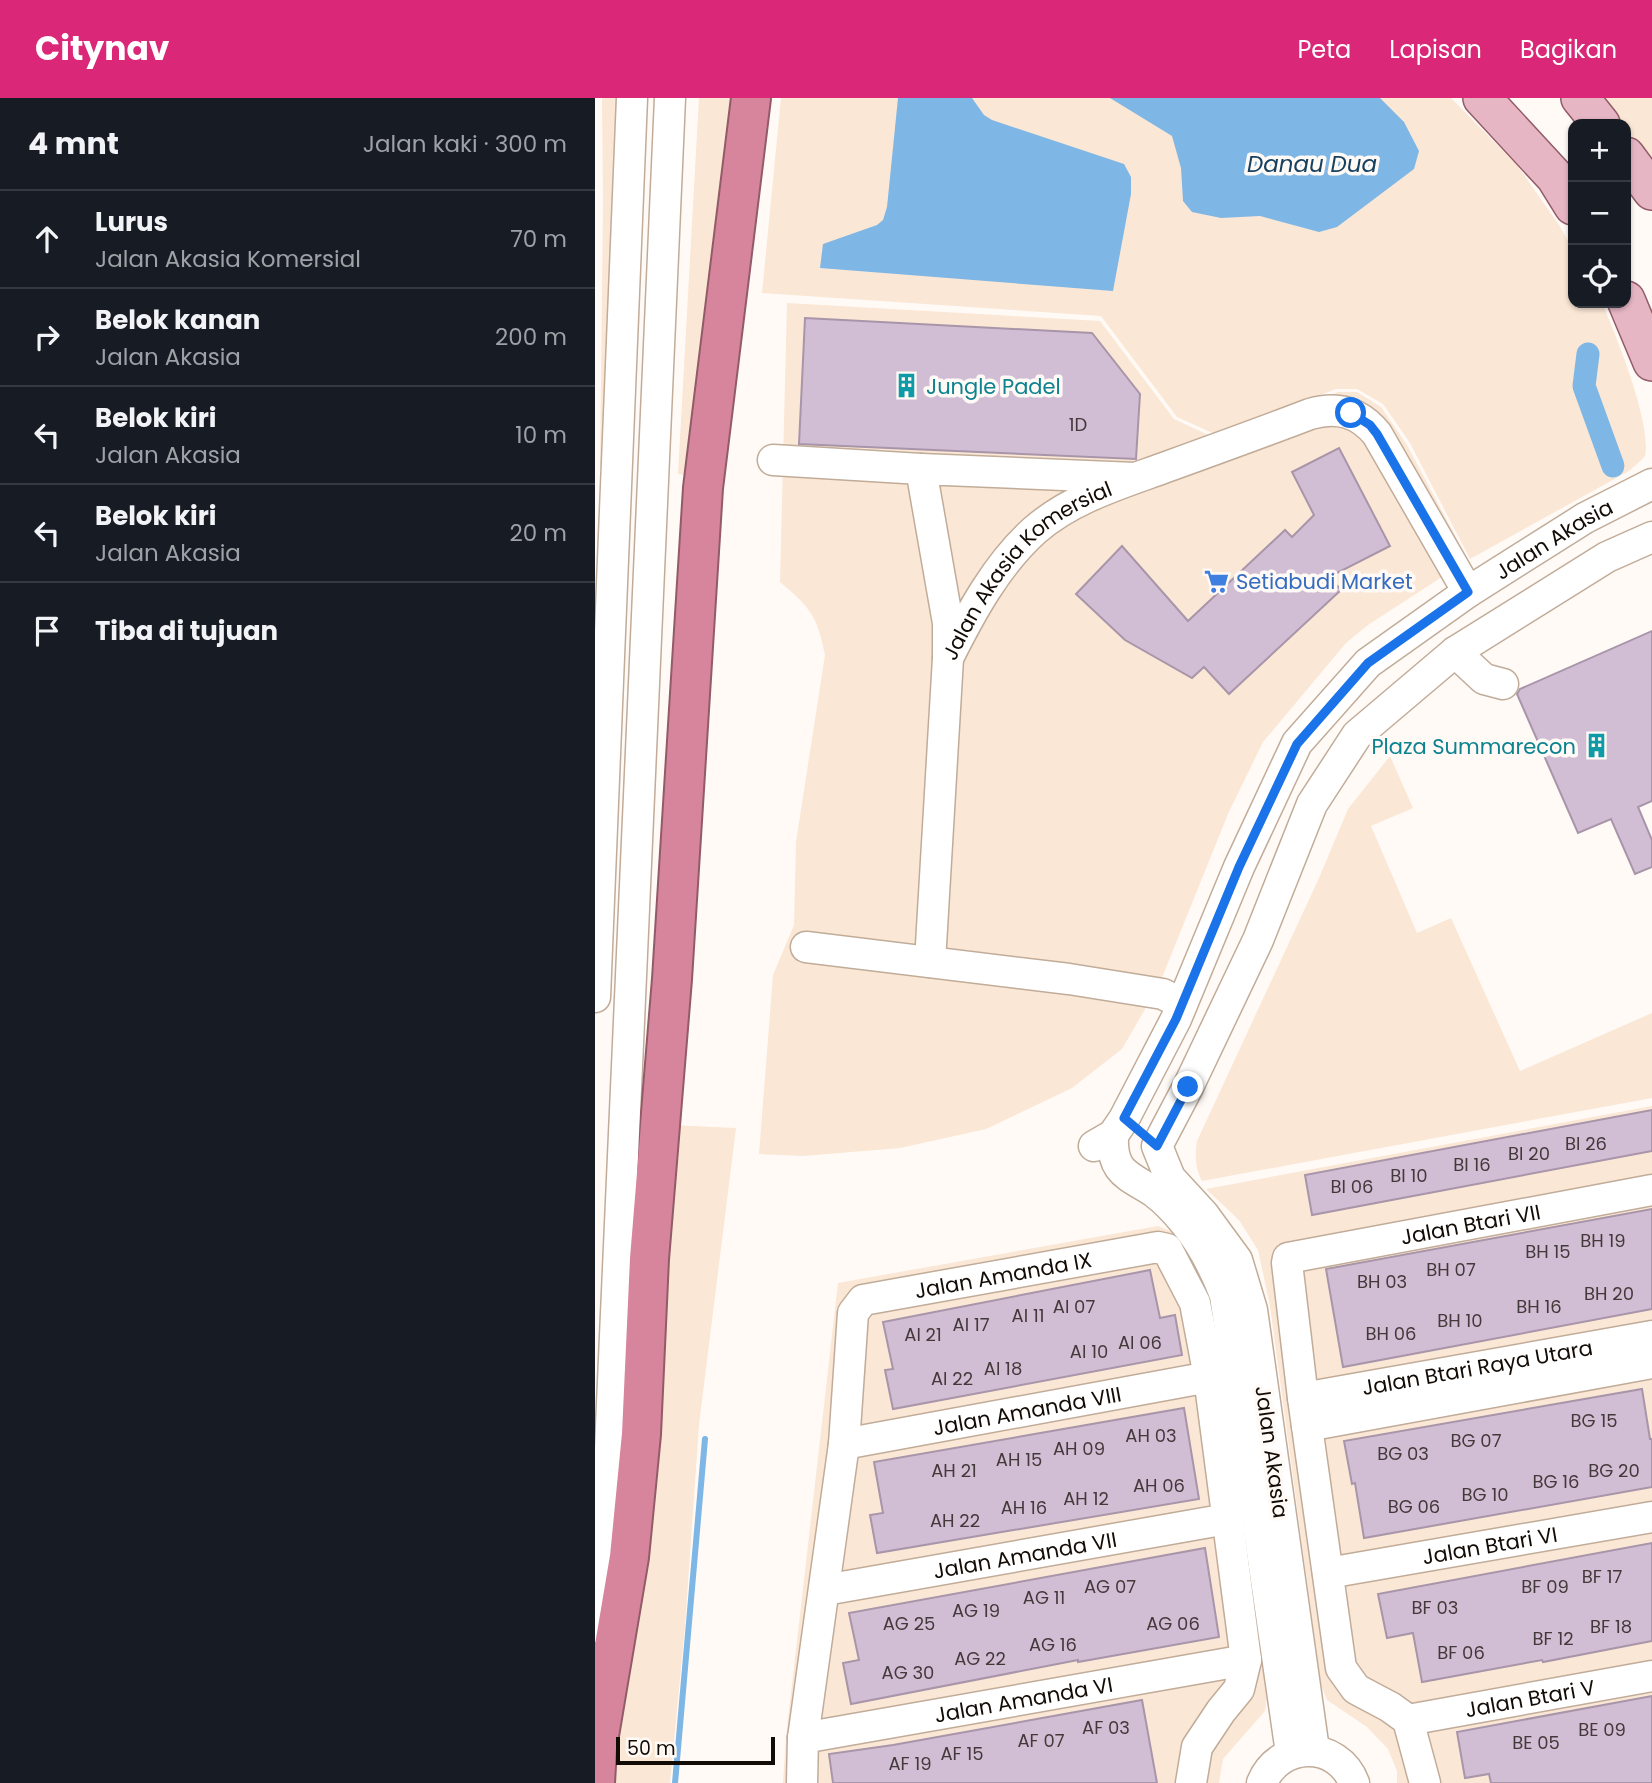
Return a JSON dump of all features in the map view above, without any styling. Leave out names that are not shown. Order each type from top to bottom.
[{"type":"highway","points":[[596,1765],[629,1557],[641,1434],[649,1259],[671,979],[703,488],[751,98]]},
{"type":"main road","points":[[1482,98],[1555,177],[1568,198]]},
{"type":"main road","points":[[1580,98],[1597,119]]},
{"type":"main road","points":[[1631,163],[1652,191]]},
{"type":"main road","points":[[1629,308],[1652,362]]},
{"type":"street","points":[[595,996],[632,98]]},
{"type":"street","points":[[596,1765],[670,98]]},
{"type":"street","name":"Jalan Akasia Komersial","points":[[948,657],[998,574],[1036,530],[1083,499],[1310,414],[1331,410],[1351,413],[1370,425],[1377,434],[1468,592]]},
{"type":"street","points":[[773,460],[922,469]]},
{"type":"street","name":"Jalan Akasia Komersial","points":[[948,657],[948,623],[922,469],[1135,478]]},
{"type":"street","name":"Jalan Akasia","points":[[1302,1752],[1252,1310],[1237,1260],[1204,1215],[1163,1185],[1115,1178],[1110,1133],[1182,1004],[1239,867],[1297,744],[1368,663],[1468,592],[1585,519],[1652,484]]},
{"type":"street","name":"Jalan Akasia","points":[[1163,1185],[1157,1146],[1258,940],[1313,804],[1357,735],[1455,652],[1607,557],[1652,537]]},
{"type":"street","points":[[1455,652],[1484,679],[1503,684]]},
{"type":"street","points":[[930,962],[948,657]]},
{"type":"street","points":[[806,947],[1069,979],[1163,994],[1182,1004]]},
{"type":"street","name":"Jalan Akasia","points":[[1110,1133],[1157,1146]]},
{"type":"street","name":"Jalan Btari VII","points":[[1305,1412],[1288,1258],[1652,1190]]},
{"type":"street","name":"Jalan Amanda IX","points":[[844,1444],[853,1313],[863,1300],[1158,1247],[1167,1250],[1195,1303],[1209,1377]]},
{"type":"street","name":"Jalan Btari Raya Utara","points":[[1305,1412],[1651,1350]]},
{"type":"street","points":[[1191,1783],[1196,1747],[1239,1689],[1246,1660],[1209,1377]]},
{"type":"street","name":"Jalan Amanda VIII","points":[[844,1444],[1209,1377]]},
{"type":"street","points":[[1305,1412],[1341,1668],[1356,1689],[1408,1720],[1425,1783]]},
{"type":"street","points":[[802,1783],[803,1738],[844,1444]]},
{"type":"street","name":"Jalan Btari VI","points":[[1328,1573],[1652,1517]]},
{"type":"street","name":"Jalan Amanda VII","points":[[825,1590],[1227,1519]]},
{"type":"street","name":"Jalan Amanda VI","points":[[803,1738],[1246,1660]]},
{"type":"street","name":"Jalan Btari V","points":[[1408,1720],[1652,1676]]},
{"type":"street","points":[[1262,1783],[1272,1766],[1302,1752],[1336,1759],[1345,1766],[1354,1783]]},
{"type":"shaded area","points":[[602,98],[623,98],[608,467],[600,467]]},
{"type":"shaded area","points":[[699,98],[733,98],[686,475],[678,474]]},
{"type":"shaded area","points":[[781,98],[1451,98],[1517,165],[1568,240],[1568,308],[1604,308],[1624,357],[1638,402],[1646,442],[1645,456],[1629,471],[1470,559],[1410,443],[1383,404],[1357,389],[1336,389],[1217,435],[1177,417],[1101,316],[762,293]]},
{"type":"shaded area","points":[[1601,98],[1652,98],[1652,164],[1631,136],[1631,119],[1618,119]]},
{"type":"shaded area","points":[[787,303],[1100,321],[1174,419],[1217,439],[1338,392],[1357,392],[1381,407],[1407,445],[1468,560],[1368,625],[1346,643],[1263,742],[1228,814],[1159,985],[1122,1049],[1072,1088],[986,1129],[900,1148],[803,1156],[759,1154],[773,975],[794,925],[796,842],[825,655],[811,614],[780,582]]},
{"type":"shaded area","points":[[1390,756],[1413,808],[1371,826],[1417,933],[1451,918],[1520,1071],[1652,1013],[1652,1098],[1202,1181],[1196,1162],[1197,1141],[1319,878],[1348,809]]},
{"type":"shaded area","points":[[1652,1106],[1652,1783],[1397,1783],[1397,1771],[1388,1749],[1367,1727],[1327,1700],[1321,1685],[1270,1306],[1258,1250],[1239,1220],[1206,1189]]},
{"type":"shaded area","points":[[671,1125],[736,1128],[699,1425],[685,1626],[670,1783],[615,1783],[644,1572]]},
{"type":"shaded area","points":[[1158,1226],[1180,1235],[1204,1277],[1216,1318],[1267,1697],[1265,1711],[1223,1759],[1219,1783],[783,1783],[838,1283]]},
{"type":"water","points":[[898,98],[972,98],[984,115],[992,120],[1124,164],[1131,177],[1131,194],[1113,291],[820,268],[823,244],[877,225],[883,220],[887,207]]},
{"type":"water","name":"Danau Dua","points":[[1110,98],[1380,98],[1404,122],[1419,151],[1414,169],[1337,227],[1319,232],[1260,216],[1221,218],[1192,212],[1183,201],[1181,168],[1172,136]]},
{"type":"building","name":"Jungle Padel","points":[[805,318],[1092,333],[1140,394],[1136,459],[799,444]]},
{"type":"building","points":[[1339,448],[1390,546],[1329,577],[1341,590],[1229,694],[1204,667],[1192,678],[1125,640],[1076,594],[1122,546],[1188,621],[1285,530],[1292,537],[1314,515],[1292,472]]},
{"type":"building","name":"Plaza Summarecon","points":[[1652,631],[1652,801],[1638,807],[1652,840],[1652,867],[1635,874],[1611,819],[1578,833],[1517,694],[1520,689]]},
{"type":"building","points":[[1652,1110],[1652,1151],[1312,1215],[1305,1175]]},
{"type":"building","points":[[1652,1209],[1652,1309],[1343,1367],[1326,1269]]},
{"type":"building","points":[[1150,1270],[1160,1318],[1175,1315],[1182,1355],[893,1409],[885,1370],[893,1369],[883,1322]]},
{"type":"building","points":[[1642,1389],[1652,1439],[1652,1487],[1364,1538],[1355,1483],[1352,1484],[1344,1441]]},
{"type":"building","points":[[1184,1408],[1199,1499],[877,1553],[870,1515],[883,1513],[874,1462]]},
{"type":"building","points":[[1652,1543],[1652,1641],[1422,1682],[1413,1633],[1387,1638],[1378,1594]]},
{"type":"building","points":[[1205,1548],[1219,1637],[1078,1660],[851,1704],[843,1663],[859,1660],[849,1613]]},
{"type":"building","points":[[1652,1696],[1652,1783],[1491,1783],[1489,1774],[1465,1778],[1457,1732]]},
{"type":"building","points":[[1142,1700],[1157,1783],[833,1783],[829,1754]]},
{"type":"waterway","points":[[1588,354],[1584,386],[1613,466]]},
{"type":"waterway","points":[[675,1783],[705,1439]]},
{"type":"place","name":"Jungle Padel","points":[[906,386]]},
{"type":"place","name":"Setiabudi Market","points":[[1216,581]]},
{"type":"place","name":"Plaza Summarecon","points":[[1596,746]]},
{"type":"route","points":[[1188,1087],[1157,1146],[1124,1118],[1176,1019],[1239,867],[1297,744],[1368,663],[1468,592],[1377,434],[1370,425],[1351,413]]}]
